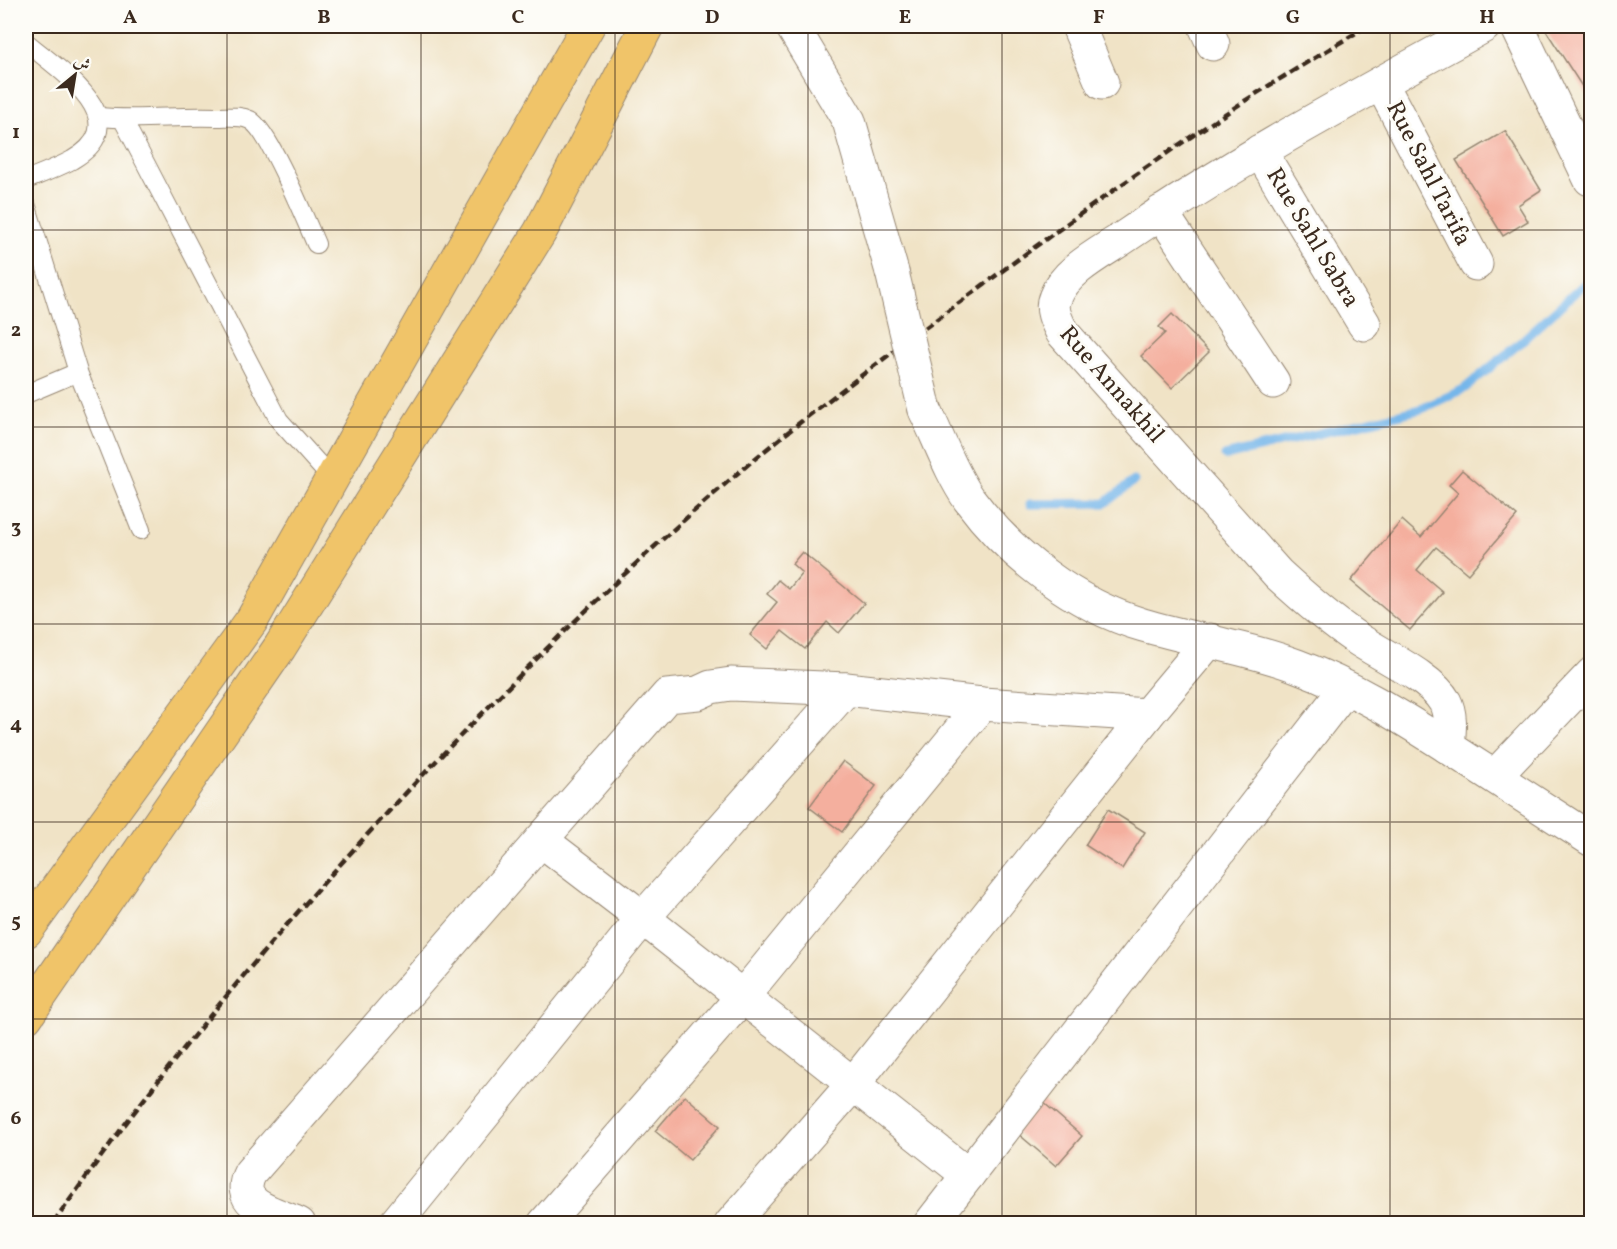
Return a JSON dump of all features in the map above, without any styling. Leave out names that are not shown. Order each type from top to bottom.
[{"type":"main road","points":[[26,931],[252,620],[588,26]]},
{"type":"main road","points":[[26,1017],[293,627],[540,232],[647,26]]},
{"type":"street","points":[[792,26],[849,121],[892,272],[925,410],[968,498],[1029,561],[1077,596],[1125,619],[1210,640],[1297,666],[1364,695],[1495,776],[1592,840]]},
{"type":"street","points":[[1078,26],[1102,83]]},
{"type":"street","name":"Rue Annakhil","points":[[1448,747],[1450,722],[1446,704],[1439,694],[1428,682],[1356,639],[1324,615],[1278,574],[1062,332],[1056,320],[1054,298],[1065,281],[1083,265],[1161,212],[1260,152],[1484,26]]},
{"type":"street","points":[[1517,26],[1590,179]]},
{"type":"street","name":"Rue Sahl Tarifa","points":[[1381,83],[1476,264]]},
{"type":"street","name":"Rue Sahl Sabra","points":[[1260,152],[1364,324]]},
{"type":"street","points":[[1161,212],[1273,382]]},
{"type":"street","points":[[731,1224],[854,1083],[1147,715],[1210,640]]},
{"type":"street","points":[[1495,776],[1592,674]]},
{"type":"street","points":[[299,1224],[250,1203],[245,1194],[245,1183],[250,1173],[667,696],[698,693],[711,687],[731,684],[846,689],[982,705],[1147,715]]},
{"type":"street","points":[[930,1224],[1346,688]]},
{"type":"street","points":[[396,1224],[643,918],[846,689]]},
{"type":"street","points":[[544,1224],[742,996],[982,705]]},
{"type":"street","points":[[541,840],[854,1083],[968,1175]]},
{"type":"lane","points":[[26,42],[68,77],[93,104],[99,117],[99,132],[87,148],[72,160],[26,180]]},
{"type":"lane","points":[[99,117],[123,120],[194,116],[241,117],[252,121],[261,130],[273,151],[316,244]]},
{"type":"lane","points":[[123,120],[279,420],[332,479]]},
{"type":"lane","points":[[26,204],[78,372],[141,530]]},
{"type":"lane","points":[[26,394],[78,372]]},
{"type":"building","points":[[1543,26],[1592,26],[1592,102]]},
{"type":"building","points":[[1505,131],[1541,190],[1518,205],[1528,221],[1503,236],[1456,160]]},
{"type":"building","points":[[1172,314],[1209,352],[1172,388],[1141,356],[1165,333],[1159,327]]},
{"type":"building","points":[[1462,470],[1517,516],[1468,574],[1436,547],[1417,570],[1443,592],[1410,630],[1351,581],[1402,520],[1421,537],[1458,493],[1449,485]]},
{"type":"building","points":[[802,552],[864,603],[839,633],[827,622],[805,649],[782,631],[767,649],[750,635],[777,602],[767,594],[778,580],[789,589],[802,573],[792,564]]},
{"type":"building","points":[[843,761],[876,786],[842,832],[809,807]]},
{"type":"building","points":[[1108,809],[1145,832],[1122,869],[1085,845]]},
{"type":"building","points":[[685,1096],[720,1126],[690,1160],[655,1131]]},
{"type":"building","points":[[1043,1102],[1082,1136],[1056,1166],[1016,1132]]},
{"type":"waterway","points":[[1225,456],[1421,409],[1464,389],[1515,347],[1592,277]]},
{"type":"waterway","points":[[1030,504],[1105,503],[1134,481]]},
{"type":"railway","points":[[53,1224],[182,1050],[322,885],[419,779],[491,705],[564,632],[677,526],[794,427],[1111,192],[1258,93],[1367,26]]}]
